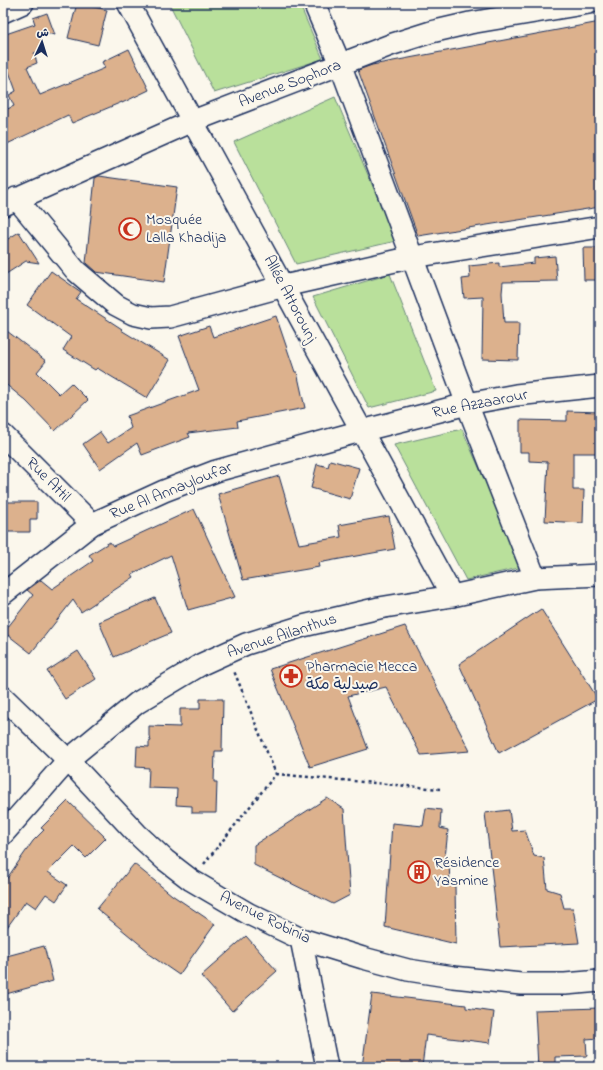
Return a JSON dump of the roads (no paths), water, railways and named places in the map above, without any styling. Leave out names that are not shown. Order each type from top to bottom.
[{"type":"street","points":[[3,12],[23,3]]},
{"type":"street","name":"Allée Attorounj","points":[[128,3],[284,286],[361,431],[452,596]]},
{"type":"street","points":[[314,3],[340,64],[467,404],[535,578]]},
{"type":"street","name":"Avenue Sophora","points":[[9,202],[193,121],[393,44],[431,32],[589,3]]},
{"type":"street","points":[[9,202],[76,271],[116,305],[133,314],[151,318],[170,317],[284,286],[413,257],[600,227]]},
{"type":"street","name":"Rue Azzaarour","points":[[361,431],[467,404],[516,395],[600,386]]},
{"type":"street","name":"Rue Al Annayloufar","points":[[3,594],[92,524],[164,491],[216,471],[361,431]]},
{"type":"street","name":"Rue Attil","points":[[3,435],[92,524]]},
{"type":"street","name":"Avenue Ailanthus","points":[[3,834],[68,760],[137,703],[202,664],[246,644],[303,626],[379,608],[452,596],[535,578],[600,575]]},
{"type":"street","name":"Avenue Robinia","points":[[3,697],[68,760],[136,834],[165,860],[191,880],[249,914],[301,939],[408,970],[453,977],[521,984],[565,984],[600,981]]},
{"type":"street","points":[[301,939],[327,1067]]},
{"type":"place","name":"Mosquée Lalla Khadija","points":[[130,229]]},
{"type":"place","name":"Pharmacie Mecca صيدلية مكة","points":[[291,676]]},
{"type":"place","name":"Résidence Yasmine","points":[[419,872]]}]
